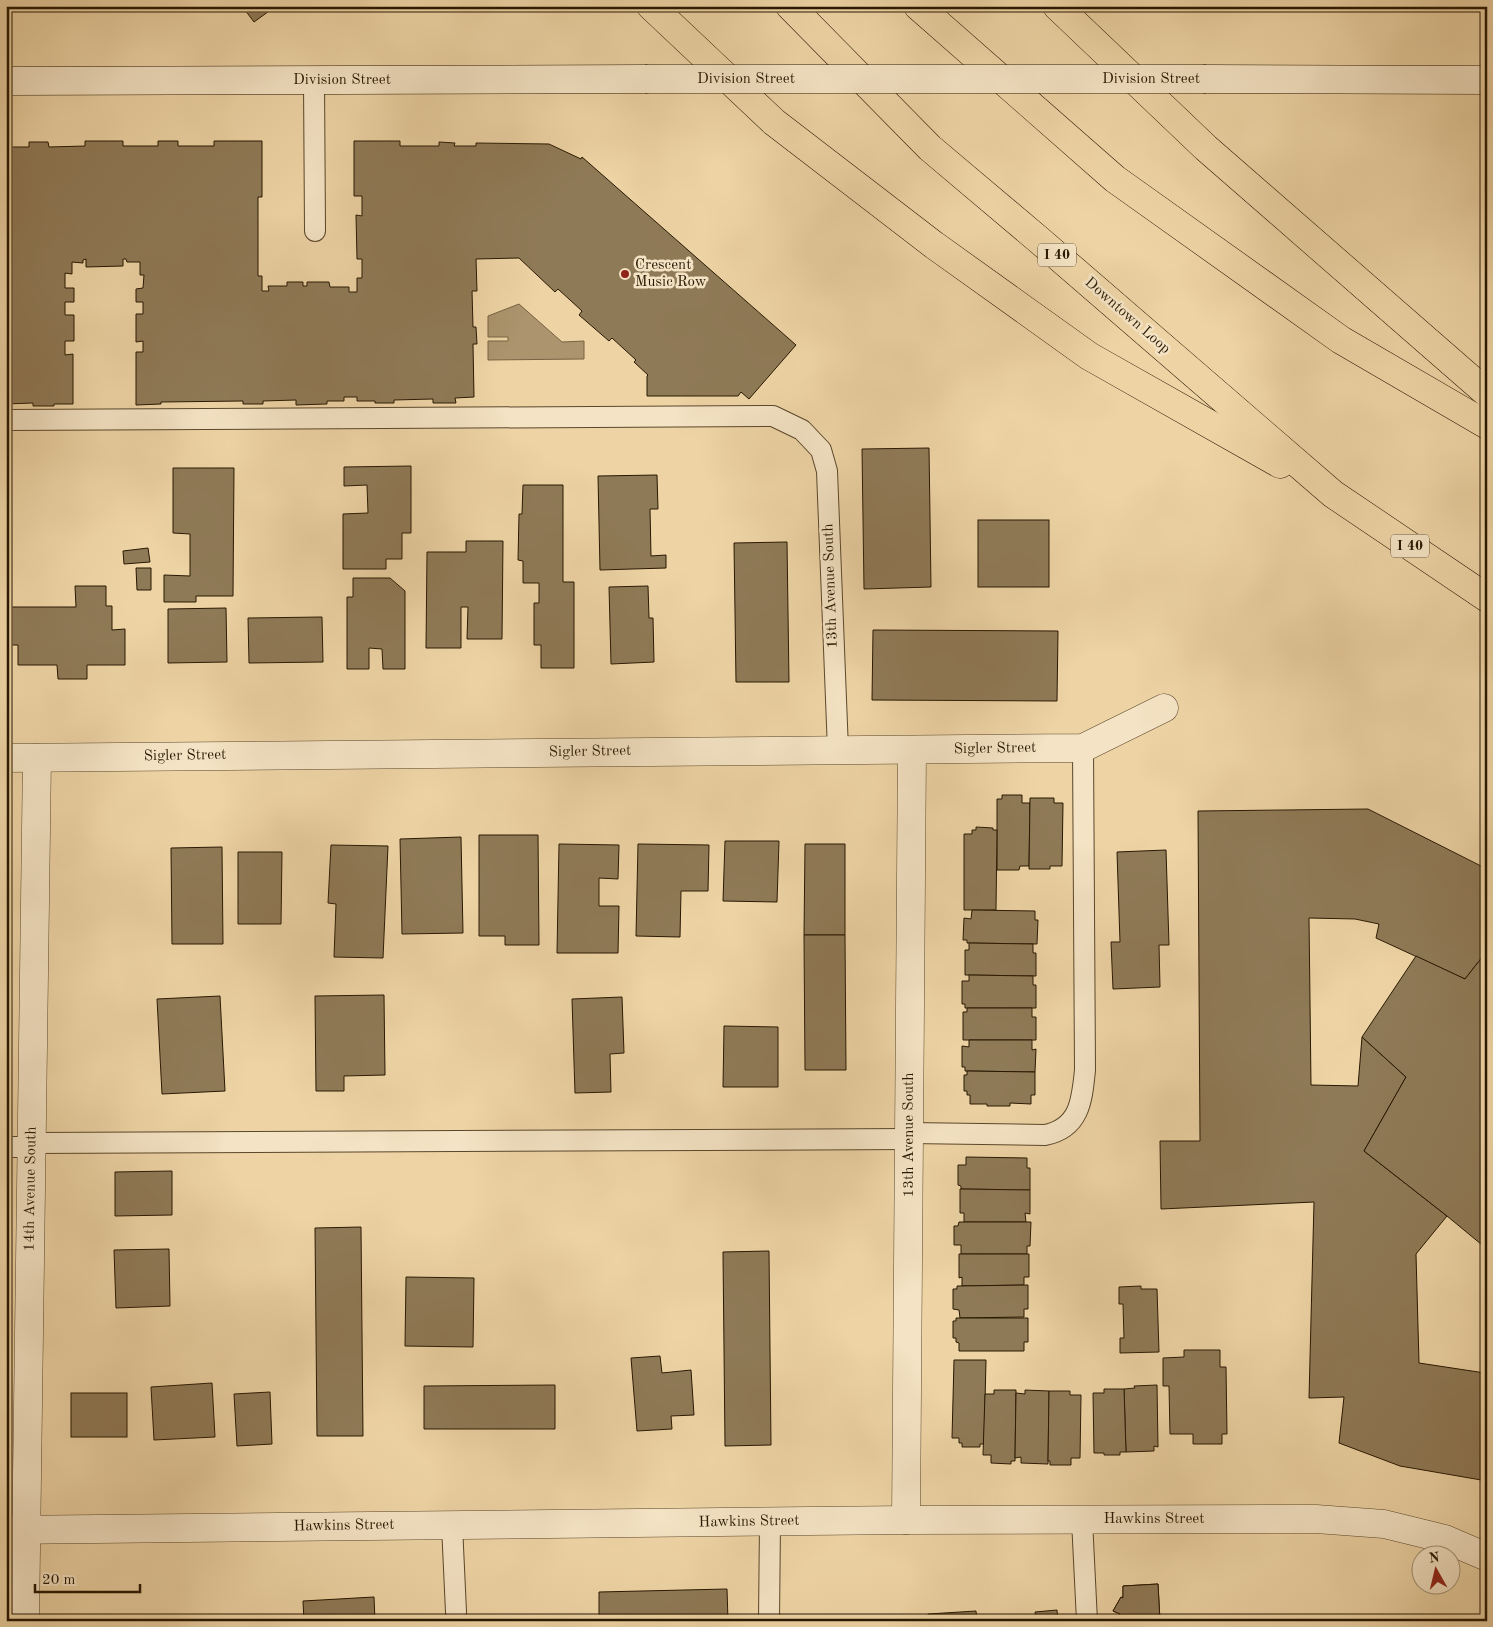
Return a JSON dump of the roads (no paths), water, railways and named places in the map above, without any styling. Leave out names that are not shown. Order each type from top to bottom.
[{"type":"highway","points":[[651,6],[774,122],[934,245],[1072,344],[1089,356],[1333,494]]},
{"type":"highway","name":"Downtown Loop","points":[[790,6],[930,148],[1333,494],[1487,598]]},
{"type":"highway","points":[[918,6],[1115,179],[1341,340],[1487,425]]},
{"type":"highway","points":[[1058,6],[1206,148],[1487,394]]},
{"type":"street","name":"Division Street","points":[[6,81],[645,79],[1487,80]]},
{"type":"street","name":"Sigler Street","points":[[6,758],[1083,748],[1164,708]]},
{"type":"street","name":"13th Avenue South","points":[[906,1520],[912,750]]},
{"type":"street","name":"14th Avenue South","points":[[25,1621],[16,1530],[23,1146],[37,758]]},
{"type":"street","name":"Hawkins Street","points":[[16,1530],[906,1520],[1316,1518],[1384,1524],[1444,1539],[1487,1557]]},
{"type":"lane","points":[[314,80],[315,230]]},
{"type":"lane","name":"13th Avenue South","points":[[6,420],[773,416],[802,430],[821,450],[827,471],[838,750]]},
{"type":"lane","points":[[23,1146],[1045,1136],[1055,1134],[1063,1130],[1073,1120],[1080,1106],[1085,1070],[1083,748]]},
{"type":"lane","points":[[1082,1520],[1086,1621]]},
{"type":"lane","points":[[769,1621],[770,1522]]},
{"type":"lane","points":[[452,1525],[458,1618]]},
{"type":"place","name":"Crescent Music Row","points":[[625,274]]}]
